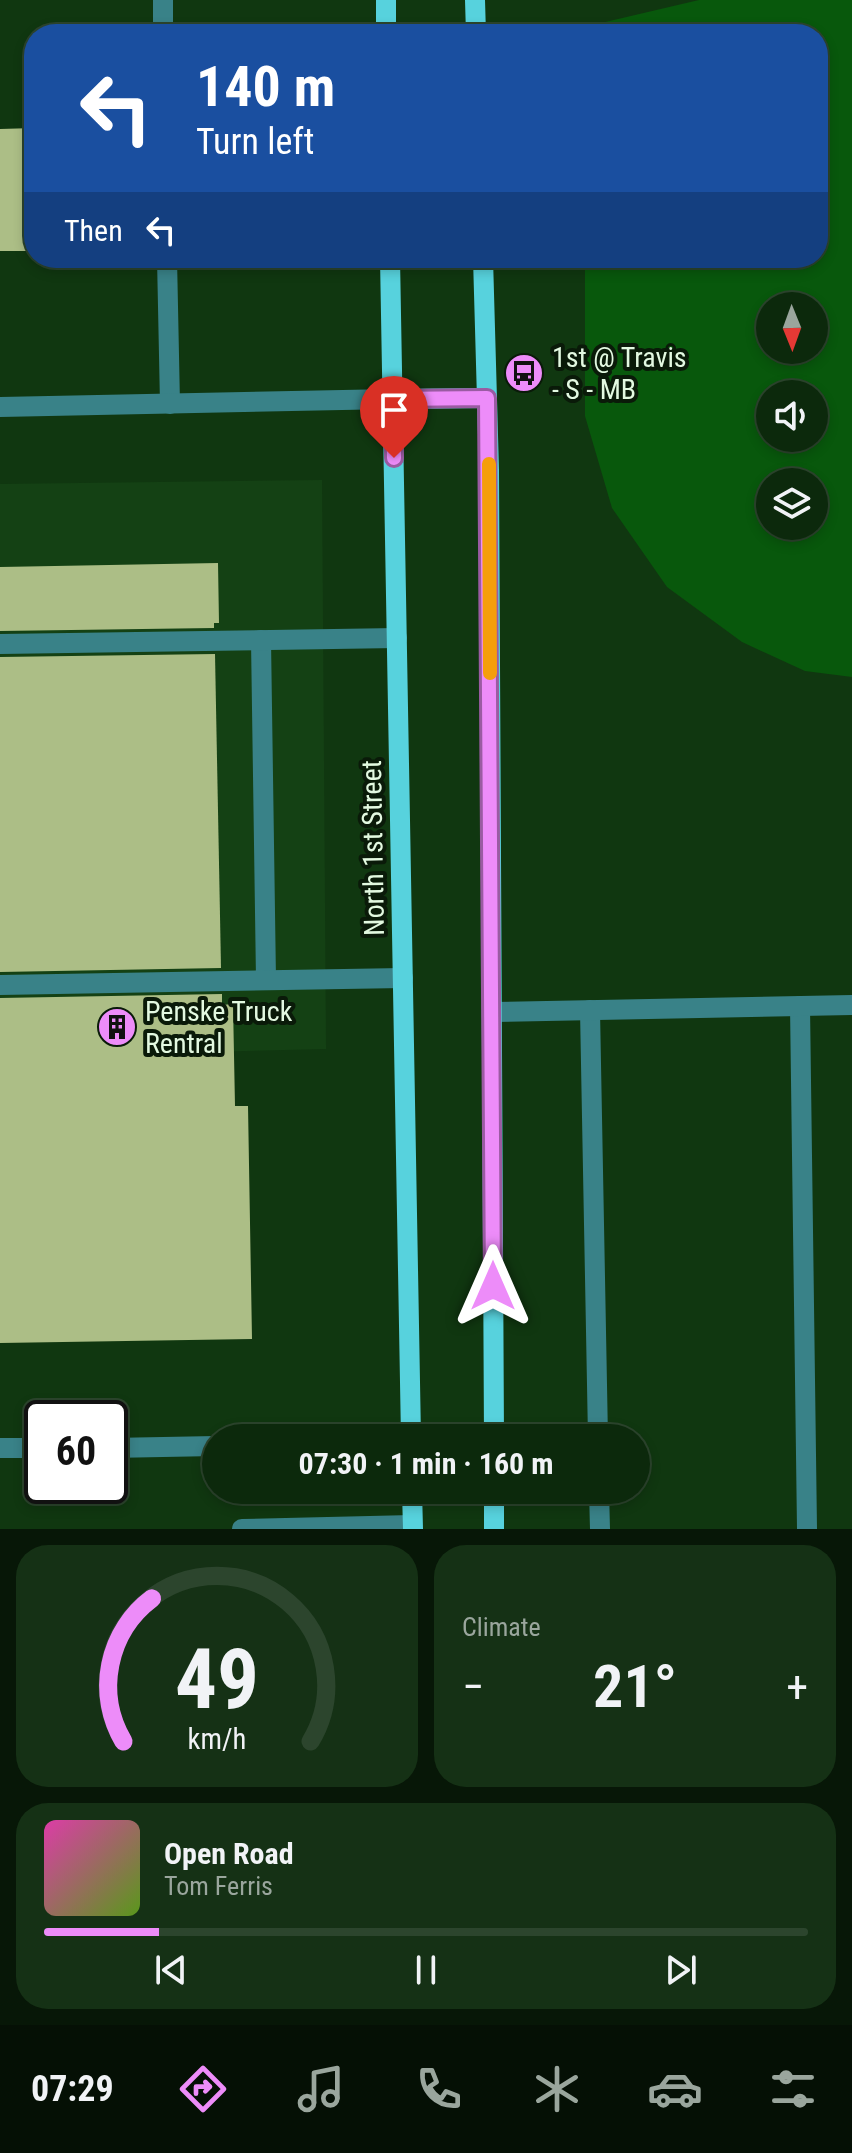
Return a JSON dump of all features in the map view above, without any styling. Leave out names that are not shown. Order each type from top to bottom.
[{"type":"main road","points":[[386,0],[386,24]]},
{"type":"main road","points":[[475,0],[476,24]]},
{"type":"main road","name":"North 1st Street","points":[[390,268],[411,1424]]},
{"type":"main road","points":[[483,268],[487,398],[494,1424]]},
{"type":"main road","points":[[393,399],[487,398]]},
{"type":"main road","points":[[412,1504],[412,1527]]},
{"type":"main road","points":[[494,1504],[494,1529]]},
{"type":"lane","points":[[163,0],[163,24]]},
{"type":"lane","points":[[167,268],[170,404]]},
{"type":"lane","points":[[0,407],[393,399]]},
{"type":"lane","points":[[0,644],[397,638]]},
{"type":"lane","points":[[261,640],[266,980]]},
{"type":"lane","points":[[0,985],[403,978]]},
{"type":"lane","points":[[492,1012],[852,1005]]},
{"type":"lane","points":[[800,1006],[807,1529]]},
{"type":"lane","points":[[590,1010],[598,1424]]},
{"type":"lane","points":[[128,1448],[202,1446]]},
{"type":"lane","points":[[0,1448],[24,1448]]},
{"type":"lane","points":[[599,1504],[600,1529]]},
{"type":"lane","points":[[242,1529],[412,1527]]},
{"type":"shaded area","points":[[699,0],[852,0],[852,677],[805,671],[742,642],[667,587],[612,508],[585,416],[585,268],[828,268],[828,24],[597,24]]},
{"type":"shaded area","points":[[322,480],[326,1049],[0,1057],[0,484]]},
{"type":"building","points":[[24,128],[24,251],[0,251],[0,129]]},
{"type":"building","points":[[218,563],[219,623],[214,623],[214,628],[0,631],[0,567]]},
{"type":"building","points":[[215,654],[221,968],[0,972],[0,657]]},
{"type":"building","points":[[222,994],[222,1005],[233,1004],[235,1106],[248,1106],[252,1339],[0,1343],[0,998]]},
{"type":"slow traffic","points":[[489,464],[490,673]]},
{"type":"place","name":"1st @ Travis - S - MB","points":[[524,373]]},
{"type":"place","name":"Penske Truck Rentral","points":[[117,1027]]},
{"type":"route","points":[[394,458],[393,399],[487,398],[493,1286]]}]
